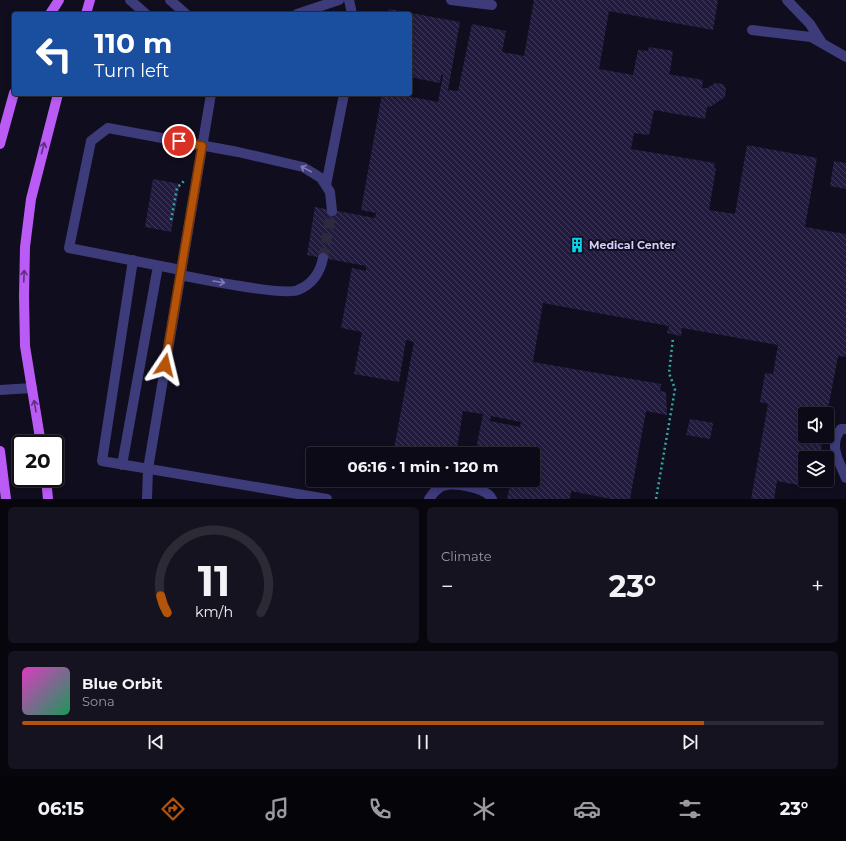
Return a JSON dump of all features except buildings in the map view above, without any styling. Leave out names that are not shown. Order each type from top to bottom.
[{"type":"main road","points":[[51,12],[59,0]]},
{"type":"main road","points":[[87,12],[90,0]]},
{"type":"main road","points":[[0,144],[13,96]]},
{"type":"main road","points":[[40,435],[25,346],[25,247],[31,199],[57,96]]},
{"type":"main road","points":[[0,451],[6,499]]},
{"type":"main road","points":[[47,487],[48,499]]},
{"type":"lane","points":[[130,0],[144,12]]},
{"type":"lane","points":[[170,0],[184,12]]},
{"type":"lane","points":[[303,12],[339,0]]},
{"type":"lane","points":[[349,0],[352,12]]},
{"type":"lane","points":[[451,0],[492,5]]},
{"type":"lane","points":[[787,0],[810,24],[824,44]]},
{"type":"lane","points":[[752,30],[811,37],[846,57]]},
{"type":"lane","points":[[147,499],[148,469],[211,96]]},
{"type":"lane","points":[[326,185],[344,96]]},
{"type":"lane","points":[[323,258],[320,272],[310,284],[297,291],[271,290],[181,273],[133,260],[69,248],[92,141],[108,128],[303,167],[321,178],[326,185],[330,192],[332,211]]},
{"type":"lane","points":[[133,260],[102,461],[327,499]]},
{"type":"lane","points":[[122,465],[158,266]]},
{"type":"lane","points":[[0,390],[32,388]]},
{"type":"lane","points":[[846,429],[841,428],[836,436],[834,450],[846,478]]},
{"type":"lane","points":[[429,499],[434,491],[444,485],[464,486],[485,491],[492,499]]},
{"type":"path","points":[[171,220],[177,188],[188,176]]},
{"type":"path","points":[[656,499],[675,389],[669,373],[673,338]]},
{"type":"tunnel","points":[[323,258],[332,211]]},
{"type":"place","name":"Medical Center","points":[[577,245]]},
{"type":"route","points":[[165,365],[202,146],[179,141]]}]
